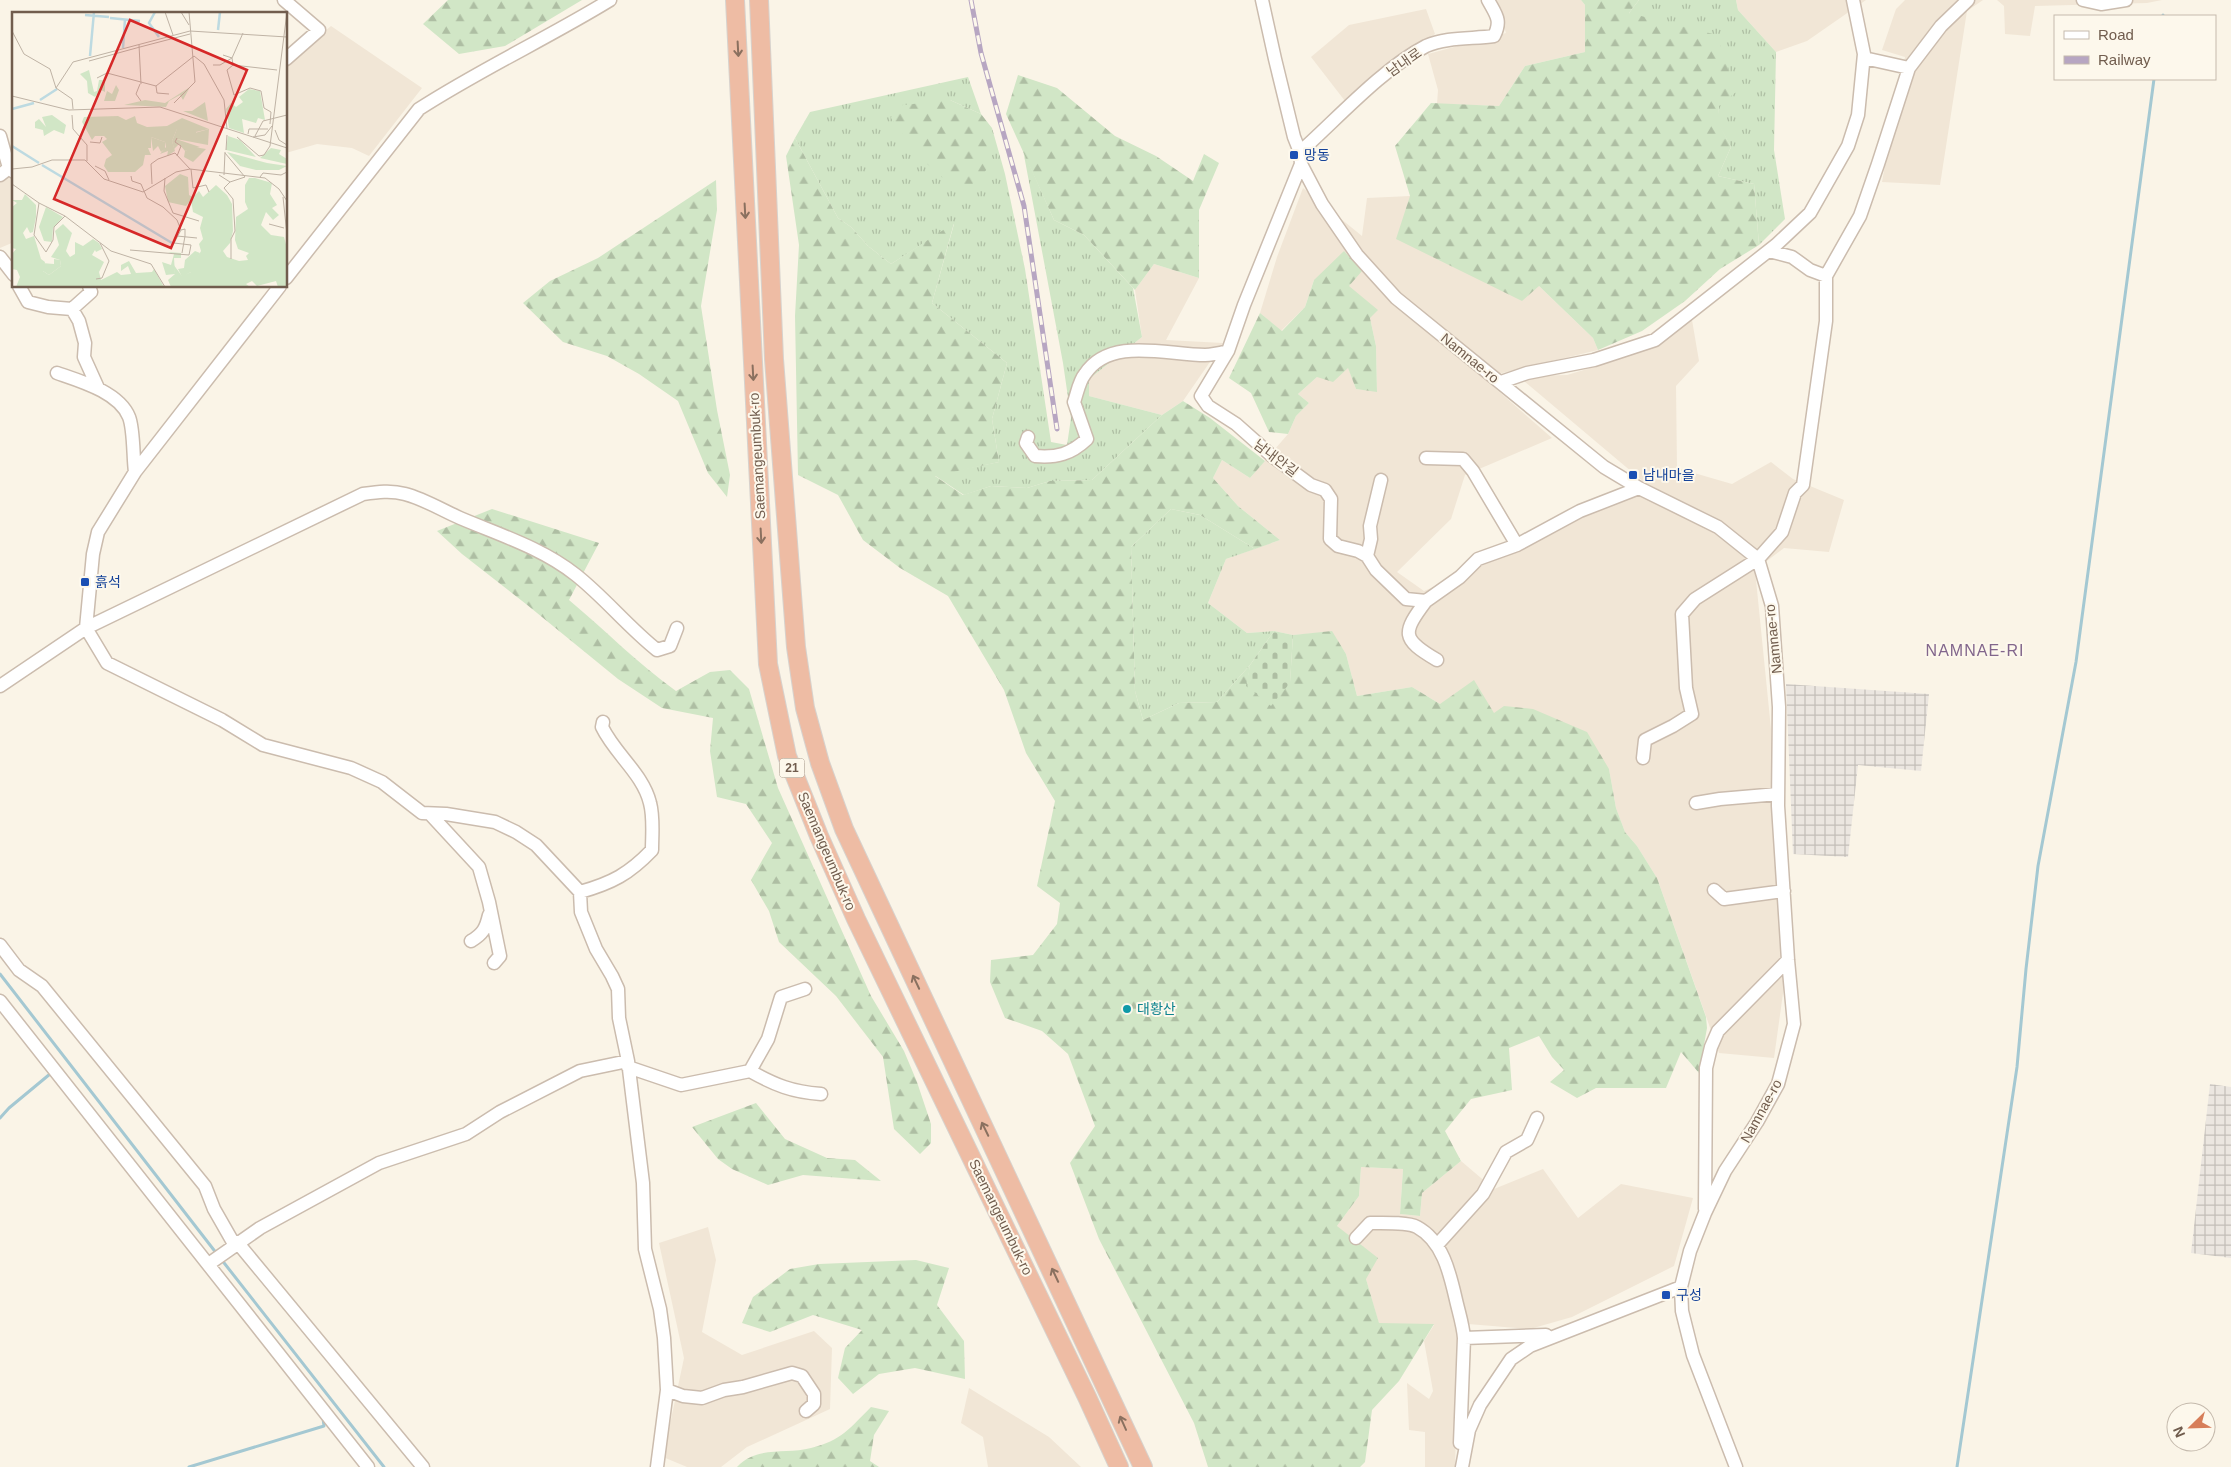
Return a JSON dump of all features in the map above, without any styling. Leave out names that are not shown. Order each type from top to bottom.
[{"type":"highway","name":"Saemangeumbuk-ro","points":[[736,0],[768,664],[787,756],[819,836],[856,919],[1083,1388],[1119,1467]]},
{"type":"highway","name":"Saemangeumbuk-ro","points":[[758,0],[774,359],[796,647],[805,708],[820,763],[844,829],[1144,1467]]},
{"type":"street","points":[[284,0],[319,30],[288,57]]},
{"type":"street","points":[[288,275],[418,110],[445,92],[567,27],[610,0]]},
{"type":"street","name":"Namnae-ro","points":[[1262,0],[1274,59],[1301,158],[1322,204],[1357,256],[1396,298],[1604,467],[1639,488],[1718,527],[1758,558],[1772,606],[1779,707],[1778,794],[1788,960],[1794,1024],[1778,1084],[1757,1122],[1725,1171],[1690,1251],[1681,1287],[1682,1311],[1693,1355],[1736,1467]]},
{"type":"street","name":"남내로","points":[[1301,158],[1381,78],[1428,46],[1455,40],[1494,36],[1499,25],[1488,0]]},
{"type":"street","points":[[1501,382],[1526,373],[1594,360],[1655,340],[1769,251],[1810,213],[1848,146],[1858,115],[1864,58],[1853,0]]},
{"type":"street","points":[[1643,758],[1644,740],[1673,726],[1692,714],[1686,688],[1682,614],[1695,599],[1758,558],[1782,532],[1794,493],[1803,485],[1826,321],[1826,276],[1860,216],[1909,68],[1940,26],[1968,0]]},
{"type":"street","points":[[2083,0],[2101,4],[2126,0]]},
{"type":"street","points":[[1864,58],[1909,68]]},
{"type":"street","points":[[0,136],[8,172]]},
{"type":"street","name":"남내안길","points":[[1301,158],[1244,305],[1228,352],[1201,396],[1208,406],[1236,424],[1272,456],[1311,484],[1325,490],[1331,499],[1330,539],[1338,546],[1358,551],[1367,556]]},
{"type":"street","points":[[1769,251],[1792,257],[1810,270],[1826,276]]},
{"type":"street","points":[[0,257],[12,272]]},
{"type":"street","points":[[20,288],[28,302],[72,310]]},
{"type":"street","points":[[72,310],[91,292],[90,288]]},
{"type":"street","points":[[278,288],[135,472],[98,532],[93,554],[86,628],[107,663],[222,720],[263,745],[351,768],[382,782],[422,813],[446,814],[495,822],[516,832],[536,845],[580,892],[581,912],[596,949],[618,989],[619,1018],[628,1064],[643,1183],[646,1249],[660,1309],[666,1390],[658,1467]]},
{"type":"street","points":[[72,310],[79,321],[85,343],[84,357],[98,388]]},
{"type":"street","points":[[1028,437],[1026,443],[1034,456],[1051,458],[1076,450],[1087,438],[1074,402],[1084,374],[1099,359],[1128,351],[1166,351],[1205,355],[1228,352]]},
{"type":"street","points":[[58,373],[98,388],[121,404],[129,418],[135,472]]},
{"type":"street","points":[[1426,458],[1463,459],[1473,471],[1517,545]]},
{"type":"street","points":[[1381,480],[1370,526],[1371,539],[1367,556],[1376,570],[1406,598],[1426,601]]},
{"type":"street","points":[[1437,660],[1419,650],[1411,642],[1408,632],[1410,622],[1426,601],[1460,577],[1478,559],[1517,545],[1580,511],[1639,488]]},
{"type":"street","points":[[0,686],[86,628],[363,494],[384,491],[404,494],[423,501],[488,530],[516,540],[552,559],[576,574],[656,650],[670,646],[677,628]]},
{"type":"street","points":[[580,892],[606,885],[629,872],[652,850],[650,803],[638,777],[608,739],[602,727],[603,722]]},
{"type":"street","points":[[1696,803],[1778,794]]},
{"type":"street","points":[[430,814],[479,867],[500,956],[494,962]]},
{"type":"street","points":[[1714,890],[1724,899],[1784,890]]},
{"type":"street","points":[[471,941],[480,936],[486,928],[490,908]]},
{"type":"street","points":[[0,945],[19,970],[42,986],[205,1186],[214,1209],[233,1245],[423,1467]]},
{"type":"street","points":[[1705,1213],[1706,1068],[1711,1047],[1718,1032],[1788,960]]},
{"type":"street","points":[[750,1071],[768,1040],[781,998],[805,989]]},
{"type":"street","points":[[0,1001],[368,1467]]},
{"type":"street","points":[[213,1261],[233,1245],[379,1163],[418,1148],[466,1134],[500,1112],[580,1071],[628,1064],[681,1085],[750,1071],[774,1085],[797,1092],[821,1094]]},
{"type":"street","points":[[1437,1245],[1483,1194],[1506,1152],[1527,1140],[1537,1118]]},
{"type":"street","points":[[1356,1238],[1370,1223],[1415,1226],[1431,1237],[1437,1245],[1453,1281],[1463,1323],[1459,1449],[1463,1465]]},
{"type":"street","points":[[1463,1465],[1469,1430],[1480,1405],[1511,1359],[1530,1346],[1681,1287]]},
{"type":"street","points":[[1464,1338],[1561,1334]]},
{"type":"street","points":[[666,1390],[683,1396],[702,1398],[724,1390],[743,1387],[792,1373],[802,1376],[814,1394],[814,1404],[806,1411]]},
{"type":"shaded area","points":[[1495,0],[1581,0],[1585,5],[1585,52],[1525,66],[1499,106],[1437,104],[1438,90],[1428,54],[1506,33]]},
{"type":"shaded area","points":[[1736,0],[1866,0],[1807,41],[1776,52],[1738,10]]},
{"type":"shaded area","points":[[1905,0],[1983,0],[1967,11],[1940,185],[1882,182],[1905,57],[1882,50],[1896,9]]},
{"type":"shaded area","points":[[1997,0],[2162,0],[2147,3],[2035,6],[2030,36],[2005,34],[2004,6]]},
{"type":"shaded area","points":[[1426,9],[1435,34],[1368,81],[1345,101],[1311,57],[1349,25]]},
{"type":"shaded area","points":[[331,26],[422,88],[369,156],[352,148],[317,144],[288,152],[288,62]]},
{"type":"shaded area","points":[[0,170],[12,172],[12,243],[0,248]]},
{"type":"shaded area","points":[[1303,188],[1362,236],[1367,198],[1410,196],[1539,286],[1593,338],[1598,350],[1502,373],[1487,381],[1552,438],[1465,475],[1451,519],[1397,572],[1424,591],[1479,567],[1645,483],[1518,376],[1567,375],[1614,361],[1692,320],[1699,361],[1676,386],[1677,468],[1732,484],[1771,462],[1793,479],[1844,500],[1829,552],[1784,548],[1755,570],[1771,729],[1785,979],[1774,1058],[1719,1053],[1657,878],[1637,846],[1625,832],[1616,808],[1609,769],[1494,713],[1440,704],[1412,687],[1357,696],[1346,654],[1332,632],[1293,635],[1274,631],[1247,633],[1208,603],[1226,559],[1280,540],[1238,506],[1213,478],[1222,460],[1250,478],[1288,434],[1296,416],[1309,403],[1298,394],[1317,377],[1348,367],[1356,389],[1377,391],[1376,346],[1370,318],[1314,280],[1305,307],[1281,331],[1260,313],[1277,257]]},
{"type":"shaded area","points":[[1154,264],[1199,278],[1166,340],[1223,343],[1183,401],[1162,415],[1089,396],[1089,379],[1142,337],[1135,290]]},
{"type":"shaded area","points":[[1786,684],[1929,694],[1921,771],[1858,765],[1848,857],[1793,854]]},
{"type":"shaded area","points":[[2210,1084],[2231,1087],[2231,1258],[2191,1253]]},
{"type":"shaded area","points":[[1461,1161],[1494,1189],[1543,1169],[1578,1218],[1621,1184],[1693,1198],[1674,1266],[1572,1317],[1530,1329],[1468,1324],[1457,1398],[1455,1467],[1425,1467],[1425,1432],[1409,1430],[1407,1383],[1429,1399],[1433,1391],[1424,1341],[1434,1325],[1379,1324],[1366,1279],[1337,1226],[1359,1196],[1361,1167],[1403,1169],[1400,1214],[1420,1216],[1422,1193]]},
{"type":"shaded area","points":[[708,1227],[716,1260],[702,1332],[742,1355],[814,1331],[832,1348],[830,1409],[747,1447],[721,1467],[687,1467],[663,1457],[684,1358],[659,1243]]},
{"type":"shaded area","points":[[969,1388],[1049,1437],[1081,1467],[988,1467],[983,1437],[961,1423]]},
{"type":"green space","points":[[448,0],[582,0],[505,46],[459,54],[423,24]]},
{"type":"green space","points":[[1581,0],[1639,0],[1629,13],[1717,35],[1736,92],[1719,106],[1718,122],[1731,147],[1718,176],[1754,184],[1759,245],[1720,269],[1685,301],[1642,331],[1598,350],[1593,338],[1539,286],[1522,301],[1396,239],[1410,196],[1395,146],[1431,103],[1499,106],[1525,66],[1585,52],[1585,5]]},
{"type":"green space","points":[[1639,0],[1736,0],[1738,10],[1776,52],[1774,150],[1785,219],[1759,245],[1754,184],[1718,176],[1731,147],[1717,122],[1719,106],[1629,13]]},
{"type":"green space","points":[[1018,75],[1057,88],[1115,136],[1156,156],[1193,181],[1204,154],[1219,163],[1199,210],[1199,278],[1154,264],[1135,290],[1084,235],[1054,220],[1006,114]]},
{"type":"green space","points":[[968,77],[981,114],[950,100],[992,164],[992,128],[1005,174],[1025,269],[1051,442],[1067,445],[1071,418],[1063,363],[1023,150],[1054,220],[1084,235],[1133,288],[1142,337],[1089,379],[1089,396],[1162,415],[1092,480],[1050,481],[1027,488],[991,486],[964,495],[934,475],[999,462],[992,419],[1007,363],[932,303],[954,224],[891,264],[868,246],[851,227],[838,218],[795,138],[810,112]]},
{"type":"green space","points":[[950,100],[981,114],[992,128],[992,164],[966,191],[943,178],[933,169],[915,150],[891,118],[894,106]]},
{"type":"green space","points":[[795,138],[838,218],[851,227],[868,246],[891,264],[954,223],[932,303],[1007,363],[992,419],[999,462],[935,476],[963,495],[991,486],[1027,488],[1050,481],[1092,480],[1162,415],[1183,401],[1210,418],[1265,461],[1250,478],[1222,460],[1213,478],[1238,506],[1280,540],[1255,549],[1200,515],[1171,509],[1131,547],[1135,691],[1143,720],[1179,703],[1217,702],[1250,665],[1247,686],[1290,682],[1293,635],[1332,631],[1346,654],[1357,696],[1412,687],[1440,704],[1474,680],[1494,713],[1504,706],[1533,709],[1587,732],[1609,769],[1616,808],[1625,832],[1637,846],[1657,878],[1706,1017],[1707,1028],[1699,1073],[1681,1052],[1666,1088],[1596,1088],[1577,1098],[1550,1082],[1564,1070],[1552,1057],[1539,1036],[1509,1048],[1512,1090],[1471,1099],[1445,1131],[1461,1161],[1422,1193],[1420,1216],[1400,1214],[1403,1169],[1361,1167],[1359,1196],[1337,1226],[1378,1258],[1366,1279],[1379,1323],[1434,1324],[1399,1381],[1372,1410],[1365,1462],[1360,1467],[1208,1467],[1194,1423],[1099,1239],[1070,1163],[1095,1126],[1068,1054],[1042,1031],[1005,1018],[990,982],[991,960],[1033,955],[1057,924],[1060,903],[1037,886],[1055,801],[1026,753],[1004,690],[948,596],[900,568],[863,540],[838,495],[798,475],[795,316],[799,245],[786,156]]},
{"type":"green space","points":[[716,180],[717,210],[701,306],[717,410],[730,475],[727,497],[708,473],[678,401],[639,374],[607,356],[563,342],[523,303],[550,281],[598,258]]},
{"type":"green space","points":[[1344,251],[1362,271],[1349,286],[1378,310],[1370,318],[1376,346],[1377,392],[1356,389],[1348,368],[1333,382],[1317,377],[1298,394],[1309,403],[1296,416],[1288,434],[1269,432],[1251,393],[1229,378],[1260,313],[1282,331],[1305,307],[1314,280]]},
{"type":"green space","points":[[492,509],[599,543],[569,600],[676,691],[710,672],[730,670],[749,689],[778,788],[871,996],[904,1051],[917,1082],[931,1124],[931,1143],[920,1154],[894,1129],[883,1057],[836,996],[779,942],[769,911],[751,880],[772,843],[746,804],[717,797],[710,751],[713,718],[662,708],[618,679],[462,554],[437,531]]},
{"type":"green space","points":[[1171,509],[1200,515],[1255,549],[1226,559],[1208,603],[1247,633],[1274,631],[1250,665],[1217,702],[1179,703],[1143,720],[1135,691],[1131,547]]},
{"type":"green space","points":[[1274,631],[1293,635],[1290,683],[1271,706],[1246,686],[1250,665]]},
{"type":"green space","points":[[756,1103],[785,1139],[827,1158],[855,1160],[881,1181],[803,1175],[768,1185],[732,1169],[718,1159],[692,1127]]},
{"type":"green space","points":[[916,1260],[949,1268],[937,1305],[964,1341],[965,1379],[915,1368],[879,1374],[853,1394],[838,1378],[845,1348],[862,1330],[813,1315],[770,1332],[742,1323],[753,1297],[790,1269],[819,1264]]},
{"type":"green space","points":[[871,1407],[889,1411],[874,1435],[870,1461],[879,1467],[737,1467],[745,1460],[763,1453],[801,1450],[830,1441],[845,1432]]},
{"type":"waterway","points":[[1957,1467],[2017,1067],[2038,866],[2076,662],[2154,80]]},
{"type":"waterway","points":[[0,974],[217,1254]]},
{"type":"waterway","points":[[0,1118],[9,1108],[50,1074]]},
{"type":"waterway","points":[[221,1259],[384,1467]]},
{"type":"waterway","points":[[189,1467],[324,1426],[323,1418]]},
{"type":"railway","points":[[971,0],[981,53],[1024,206],[1057,429]]},
{"type":"place","name":"망동","points":[[1294,155]]},
{"type":"place","name":"남내마을","points":[[1633,475]]},
{"type":"place","name":"흙석","points":[[85,582]]},
{"type":"place","name":"대황산","points":[[1127,1009]]},
{"type":"place","name":"구성","points":[[1666,1295]]},
{"type":"district","name":"NAMNAE-RI","points":[[1975,650]]}]
